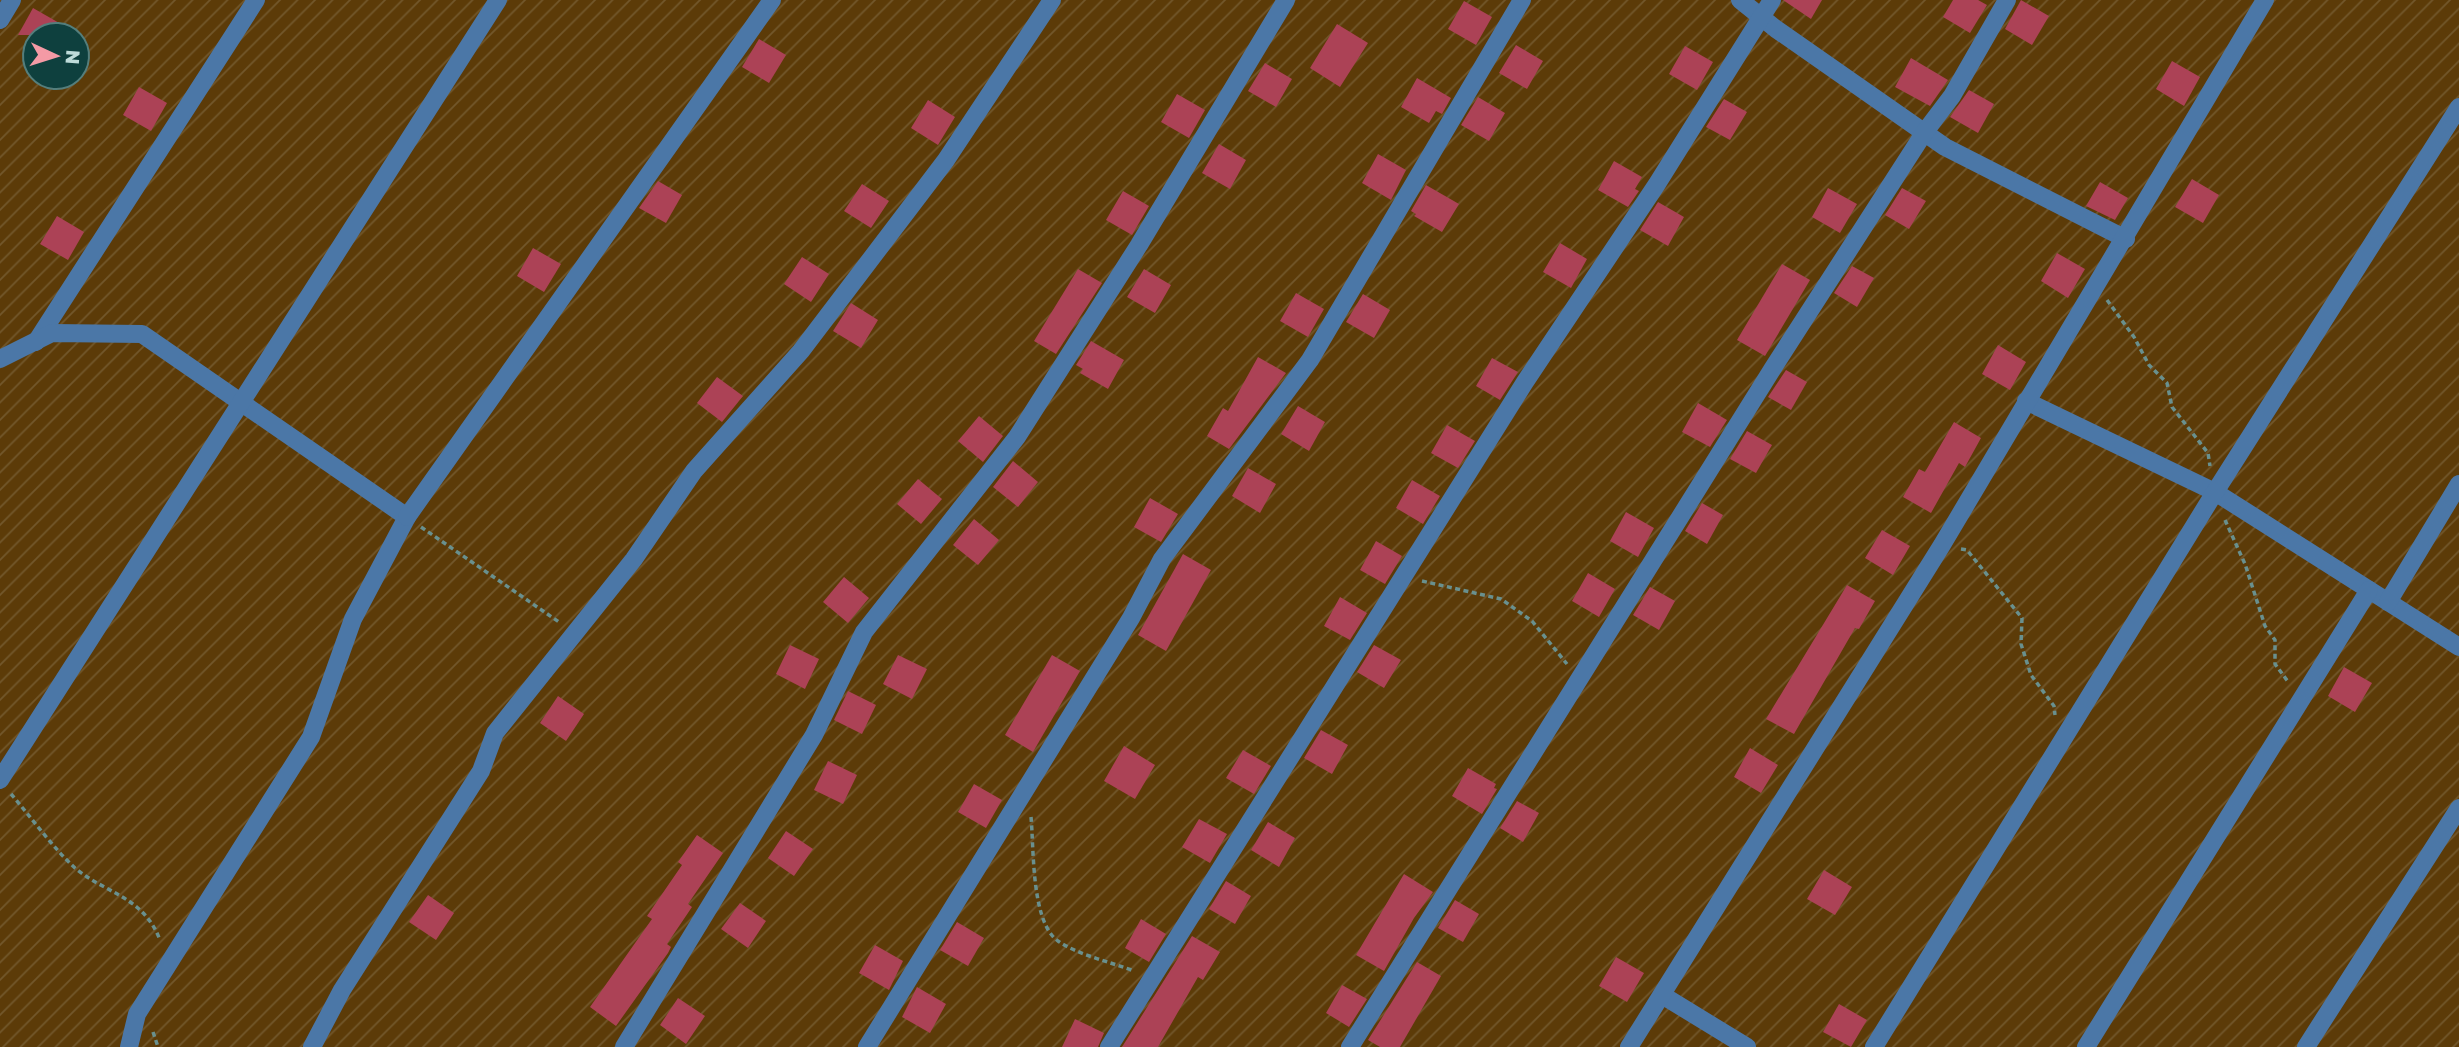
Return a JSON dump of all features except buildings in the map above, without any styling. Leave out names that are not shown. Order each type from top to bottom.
[{"type":"street","points":[[0,20],[12,0]]},
{"type":"street","points":[[36,342],[256,0]]},
{"type":"street","points":[[4,785],[243,401],[498,0]]},
{"type":"street","points":[[129,1047],[137,1014],[311,737],[353,620],[407,517],[772,0]]},
{"type":"street","points":[[312,1047],[342,990],[481,771],[495,733],[634,559],[694,471],[801,351],[946,160],[1052,0]]},
{"type":"street","points":[[624,1047],[814,735],[864,632],[1017,437],[1139,244],[1286,0]]},
{"type":"street","points":[[867,1047],[1131,618],[1161,559],[1310,360],[1522,0]]},
{"type":"street","points":[[1740,0],[1945,148],[2126,239]]},
{"type":"street","points":[[1109,1047],[1525,382],[1657,184],[1772,0]]},
{"type":"street","points":[[1350,1047],[1586,674],[1773,368],[1924,133],[1952,96],[2007,0]]},
{"type":"street","points":[[1629,1047],[1942,545],[2026,401],[2126,239],[2265,0]]},
{"type":"street","points":[[1874,1047],[2215,492],[2459,107]]},
{"type":"street","points":[[0,359],[52,333],[142,334],[243,401],[407,517]]},
{"type":"street","points":[[2026,401],[2215,492],[2459,647]]},
{"type":"street","points":[[2388,602],[2459,484]]},
{"type":"street","points":[[2087,1047],[2369,590]]},
{"type":"street","points":[[2306,1047],[2459,808]]},
{"type":"street","points":[[1662,995],[1747,1047]]},
{"type":"path","points":[[2097,287],[2134,337],[2149,365],[2167,383],[2172,407],[2208,453],[2215,492],[2245,564],[2265,626],[2275,640],[2275,664],[2302,699]]},
{"type":"path","points":[[407,517],[576,633]]},
{"type":"path","points":[[1942,545],[1966,550],[2022,618],[2021,644],[2031,675],[2054,706],[2059,745]]},
{"type":"path","points":[[1403,576],[1501,599],[1532,621],[1566,664],[1586,674]]},
{"type":"path","points":[[4,785],[76,868],[129,899],[155,929],[169,965]]},
{"type":"path","points":[[1028,785],[1039,909],[1046,931],[1060,942],[1152,978]]},
{"type":"shaded area","points":[[0,0],[2459,0],[2459,1047],[0,1047]]}]
